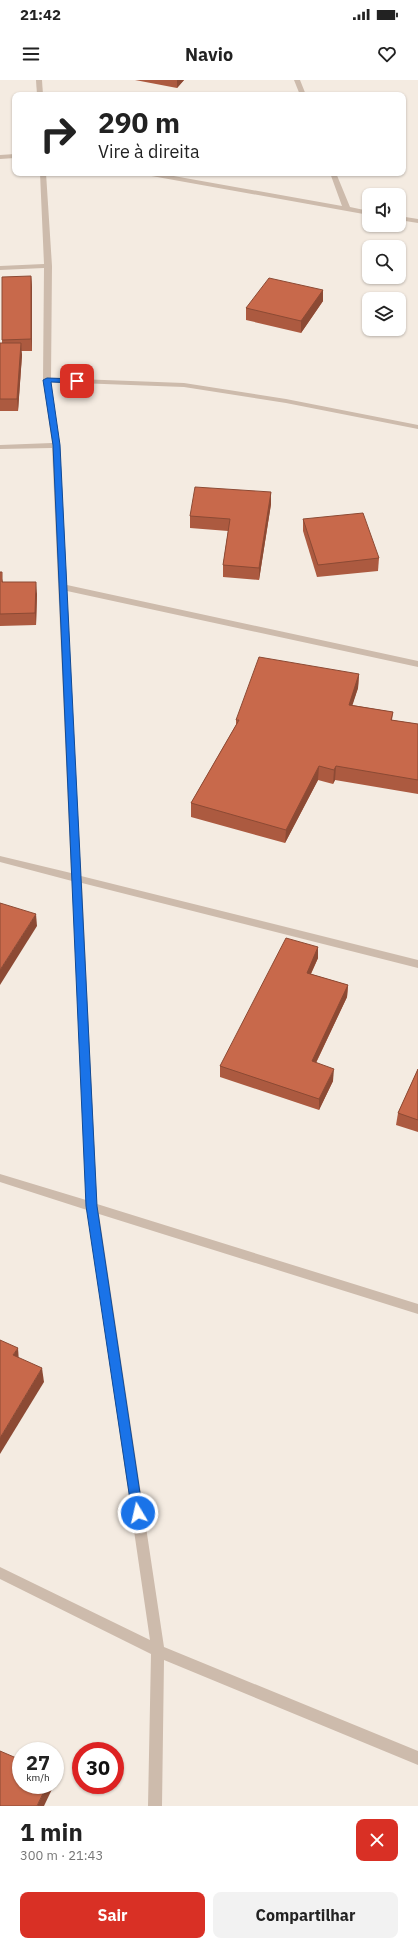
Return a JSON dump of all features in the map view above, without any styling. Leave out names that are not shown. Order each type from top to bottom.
[{"type":"street","points":[[39,80],[40,92]]},
{"type":"street","points":[[297,80],[302,92]]},
{"type":"street","points":[[0,157],[12,156]]},
{"type":"street","points":[[44,176],[48,266],[47,380],[56,445],[92,1206],[158,1651],[155,1806]]},
{"type":"street","points":[[163,176],[362,212]]},
{"type":"street","points":[[334,176],[347,209]]},
{"type":"street","points":[[406,219],[418,221]]},
{"type":"street","points":[[0,268],[48,266]]},
{"type":"street","points":[[47,380],[184,384],[286,401],[418,427]]},
{"type":"street","points":[[0,447],[56,445]]},
{"type":"street","points":[[63,587],[418,664]]},
{"type":"street","points":[[0,859],[418,964]]},
{"type":"street","points":[[0,1178],[418,1309]]},
{"type":"street","points":[[0,1573],[158,1651],[418,1758]]},
{"type":"building","points":[[31,276],[31,339],[2,340],[2,277]]},
{"type":"building","points":[[269,278],[323,290],[301,321],[246,308]]},
{"type":"building","points":[[0,343],[21,343],[17,399],[0,399]]},
{"type":"building","points":[[195,487],[271,492],[259,568],[223,565],[230,519],[190,516]]},
{"type":"building","points":[[363,513],[379,558],[318,565],[303,519]]},
{"type":"building","points":[[0,572],[2,572],[2,582],[36,582],[35,613],[0,614]]},
{"type":"building","points":[[259,657],[359,674],[349,705],[393,712],[391,720],[418,724],[418,780],[336,766],[334,770],[319,766],[286,830],[191,803],[239,720],[236,720]]},
{"type":"building","points":[[0,903],[36,914],[0,970]]},
{"type":"building","points":[[286,938],[318,947],[307,973],[348,985],[312,1061],[334,1069],[319,1099],[220,1066]]},
{"type":"building","points":[[418,1069],[418,1120],[398,1113]]},
{"type":"building","points":[[0,1340],[18,1348],[13,1355],[42,1368],[0,1438]]},
{"type":"building","points":[[0,1751],[12,1756],[12,1794],[43,1794],[37,1806],[0,1806]]},
{"type":"route","points":[[77,381],[47,380],[56,445],[92,1206],[138,1513]]}]
